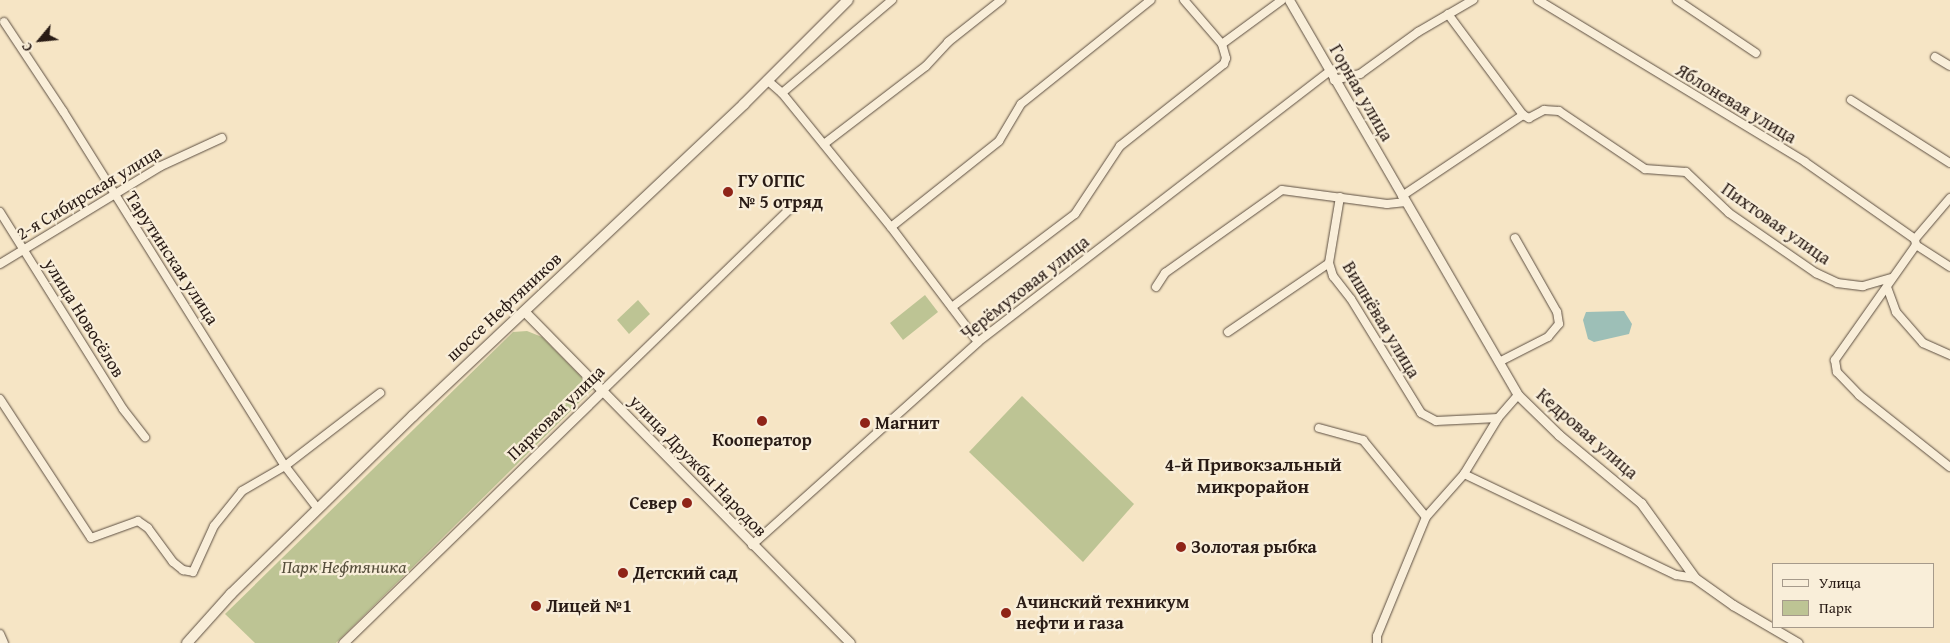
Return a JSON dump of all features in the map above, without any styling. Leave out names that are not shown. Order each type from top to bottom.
[{"type":"main road","name":"шоссе Нефтяников","points":[[186,643],[318,509],[767,80],[848,0]]},
{"type":"street","points":[[782,93],[892,0]]},
{"type":"street","points":[[824,144],[926,66],[948,42],[1001,0]]},
{"type":"street","points":[[892,227],[999,141],[1021,104],[1151,0]]},
{"type":"street","points":[[952,307],[1075,214],[1120,146],[1220,68],[1226,58],[1222,44],[1184,0]]},
{"type":"street","points":[[1222,44],[1282,0]]},
{"type":"street","name":"Горная улица","points":[[1289,0],[1404,199]]},
{"type":"street","points":[[1156,287],[1166,273],[1276,193],[1288,189],[1387,204],[1404,199],[1523,115],[1448,14],[1473,0]]},
{"type":"street","name":"Яблоневая улица","points":[[1538,0],[1805,162],[1950,267]]},
{"type":"street","points":[[1677,0],[1756,53]]},
{"type":"street","name":"Черёмуховая улица","points":[[752,544],[978,342],[1332,76],[1360,74],[1448,14]]},
{"type":"street","name":"Тарутинская улица","points":[[4,22],[63,111],[113,194],[285,466],[318,509]]},
{"type":"street","points":[[1934,57],[1950,66]]},
{"type":"street","points":[[767,80],[782,93],[892,227],[978,342]]},
{"type":"street","points":[[1851,100],[1950,163]]},
{"type":"street","name":"Пихтовая улица","points":[[1523,115],[1529,118],[1544,110],[1559,111],[1645,169],[1686,172],[1729,213],[1816,273],[1837,283],[1862,286],[1891,278]]},
{"type":"street","name":"2-я Сибирская улица","points":[[0,264],[161,166],[222,138]]},
{"type":"street","name":"Вишнёвая улица","points":[[1340,198],[1329,263],[1340,288],[1351,298],[1421,413],[1431,420],[1498,418]]},
{"type":"street","points":[[1950,198],[1915,242],[1887,287],[1837,354],[1835,365],[1837,372],[1859,395],[1950,467]]},
{"type":"street","name":"Кедровая улица","points":[[1404,199],[1518,395],[1559,435],[1641,504],[1695,578],[1733,605],[1772,628]]},
{"type":"street","name":"Парковая улица","points":[[343,643],[792,207]]},
{"type":"street","name":"улица Новосёлов","points":[[0,212],[123,409],[145,437]]},
{"type":"street","points":[[1499,362],[1548,337],[1559,324],[1557,312],[1514,238]]},
{"type":"street","points":[[1228,332],[1329,263]]},
{"type":"street","points":[[1887,287],[1896,312],[1923,344],[1950,355]]},
{"type":"street","name":"улица Дружбы Народов","points":[[524,311],[850,643]]},
{"type":"street","points":[[0,399],[91,538],[138,521],[148,528],[173,562],[183,570],[193,572],[206,540],[222,513],[242,491],[285,466],[380,393]]},
{"type":"street","points":[[1377,643],[1377,636],[1426,517],[1464,474],[1498,418],[1518,395]]},
{"type":"street","points":[[1319,428],[1363,440],[1426,517]]},
{"type":"street","points":[[1464,474],[1676,575],[1695,578]]},
{"type":"street","name":"Кедровая улица","points":[[1772,628],[1798,643]]},
{"type":"street","points":[[0,634],[4,643]]},
{"type":"green space","points":[[925,295],[938,312],[903,340],[890,323]]},
{"type":"green space","points":[[638,300],[650,314],[629,334],[617,320]]},
{"type":"green space","name":"Парк Нефтяника","points":[[527,331],[542,337],[593,389],[336,643],[255,643],[225,614],[513,332]]},
{"type":"green space","points":[[1022,396],[1134,504],[1083,562],[969,452]]},
{"type":"water","points":[[1624,311],[1632,324],[1629,334],[1594,342],[1588,339],[1583,320],[1586,312]]},
{"type":"place","name":"ГУ ОГПС № 5 отряд","points":[[728,192]]},
{"type":"place","name":"Кооператор","points":[[762,421]]},
{"type":"place","name":"Магнит","points":[[865,423]]},
{"type":"place","name":"Север","points":[[687,503]]},
{"type":"place","name":"Золотая рыбка","points":[[1181,547]]},
{"type":"place","name":"Детский сад","points":[[623,573]]},
{"type":"place","name":"Лицей №1","points":[[536,606]]},
{"type":"place","name":"Ачинский техникум нефти и газа","points":[[1006,613]]},
{"type":"district","name":"4-й Привокзальный микрорайон","points":[[1253,476]]}]
